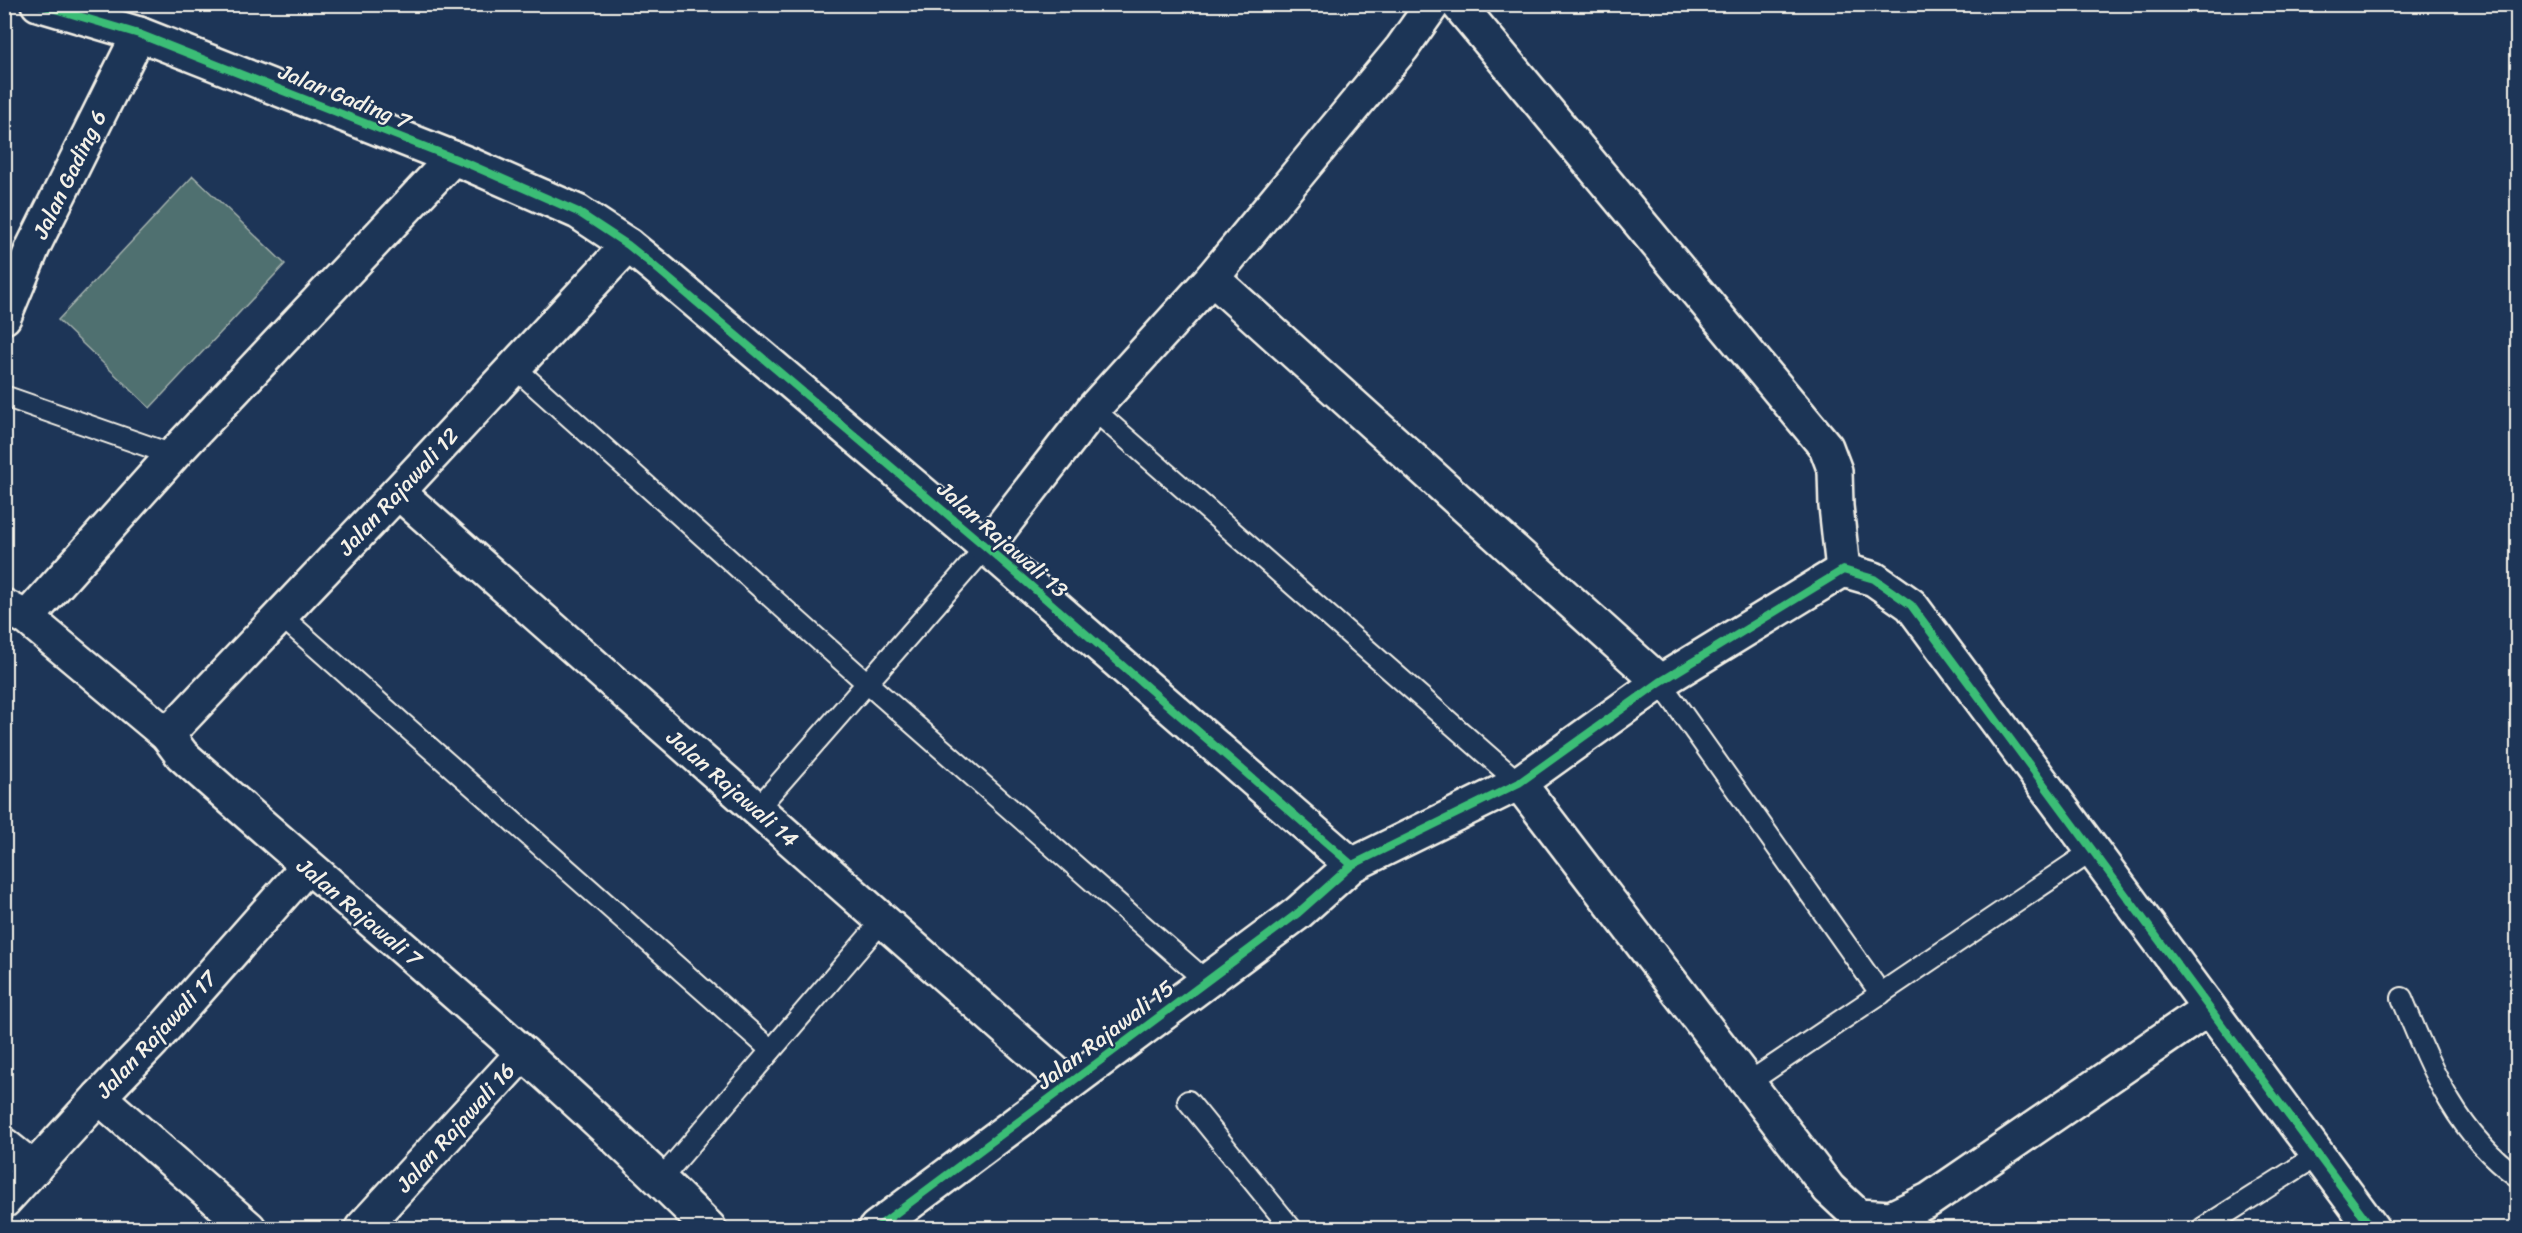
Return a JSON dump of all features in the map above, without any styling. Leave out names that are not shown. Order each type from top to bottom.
[{"type":"street","name":"Jalan Gading 7","points":[[38,4],[138,34],[453,158],[578,213],[628,245]]},
{"type":"street","points":[[986,547],[1093,409],[1212,278],[1402,48],[1433,4]]},
{"type":"street","points":[[1458,4],[1826,447],[1835,471],[1836,506],[1843,570],[1874,579],[1911,605],[2372,1228]]},
{"type":"street","name":"Jalan Gading 6","points":[[4,317],[33,247],[138,34]]},
{"type":"street","points":[[16,612],[173,455],[453,158]]},
{"type":"street","name":"Jalan Rajawali 12","points":[[167,735],[628,245]]},
{"type":"street","name":"Jalan Rajawali 13","points":[[628,245],[986,547],[1352,865]]},
{"type":"street","points":[[1212,278],[1660,682]]},
{"type":"street","name":"Jalan Rajawali 14","points":[[398,492],[1068,1084]]},
{"type":"street","name":"Jalan Rajawali 15","points":[[876,1228],[1298,913],[1352,865],[1519,783],[1660,682],[1843,570]]},
{"type":"street","name":"Jalan Rajawali 7","points":[[16,612],[167,735],[182,755],[307,867],[383,930],[523,1053],[709,1228]]},
{"type":"street","points":[[1519,783],[1829,1189],[1858,1216],[1891,1218],[1929,1200],[2209,1008]]},
{"type":"street","name":"Jalan Rajawali 17","points":[[4,1201],[153,1041],[307,867]]},
{"type":"street","name":"Jalan Rajawali 16","points":[[362,1228],[523,1053]]},
{"type":"street","points":[[99,1097],[249,1228]]},
{"type":"street","points":[[4,1144],[34,1168]]},
{"type":"lane","points":[[514,367],[867,683],[1206,981]]},
{"type":"lane","points":[[4,396],[173,455]]},
{"type":"lane","points":[[1093,409],[1519,783]]},
{"type":"lane","points":[[757,809],[986,547]]},
{"type":"lane","points":[[280,615],[771,1050]]},
{"type":"lane","points":[[1660,682],[1881,994]]},
{"type":"lane","points":[[1748,1083],[2092,851]]},
{"type":"lane","points":[[660,1180],[883,920]]},
{"type":"lane","points":[[2402,998],[2430,1068],[2449,1103],[2494,1161],[2517,1177]]},
{"type":"lane","points":[[1188,1101],[1291,1228]]},
{"type":"lane","points":[[2203,1228],[2318,1155]]},
{"type":"green space","points":[[193,176],[285,264],[150,408],[58,320]]},
{"type":"cycle path","points":[[38,4],[139,34],[471,165],[578,212],[628,245],[654,266],[986,547],[1352,865]]},
{"type":"cycle path","points":[[876,1228],[1298,913],[1352,865],[1519,783],[1660,682],[1843,570],[1874,579],[1911,605],[2372,1228]]}]
